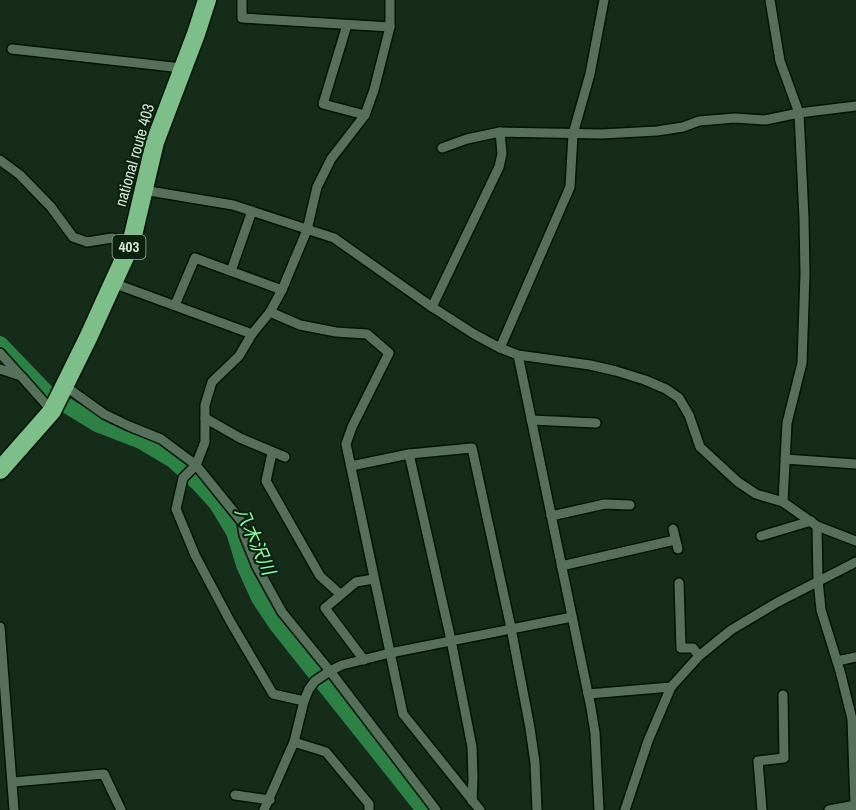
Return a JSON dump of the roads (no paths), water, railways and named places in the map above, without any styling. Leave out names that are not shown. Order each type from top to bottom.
[{"type":"highway","name":"national route 403","points":[[0,470],[52,411],[113,283],[130,244],[155,142],[207,0]]},
{"type":"street","points":[[242,0],[242,18],[390,27]]},
{"type":"street","points":[[304,700],[273,694],[195,555],[176,508],[183,478],[196,465],[205,442],[205,405],[212,382],[239,356],[252,334],[270,312],[282,290],[307,230],[317,187],[331,159],[365,115],[374,90],[390,27],[390,0]]},
{"type":"street","points":[[501,348],[570,187],[573,134],[590,74],[604,0]]},
{"type":"street","points":[[770,0],[780,61],[799,113],[804,218],[802,363],[787,423],[783,502]]},
{"type":"street","points":[[347,24],[323,104],[365,115]]},
{"type":"street","points":[[12,49],[182,68]]},
{"type":"street","points":[[442,148],[467,139],[500,132],[573,134],[657,131],[683,127],[699,121],[735,118],[765,120],[856,106]]},
{"type":"street","points":[[432,307],[500,167],[502,154],[500,132]]},
{"type":"street","points":[[0,160],[20,175],[51,207],[72,237],[87,242],[112,238],[130,244]]},
{"type":"street","points":[[143,190],[233,205],[334,238],[432,307],[501,348],[518,355],[608,369],[666,389],[679,398],[689,415],[700,447],[738,482],[756,494],[783,502],[814,524],[856,541]]},
{"type":"street","points":[[231,271],[252,211]]},
{"type":"street","points":[[175,306],[195,258],[282,290]]},
{"type":"street","points":[[113,283],[252,334]]},
{"type":"street","points":[[270,312],[300,325],[336,332],[367,334],[388,353],[346,444],[403,714],[480,810]]},
{"type":"street","points":[[0,353],[52,411]]},
{"type":"street","points":[[518,355],[595,733],[599,810]]},
{"type":"street","points":[[0,369],[21,376]]},
{"type":"street","points":[[65,386],[104,414],[161,439],[196,465],[242,522],[244,535],[257,567],[282,612],[436,810]]},
{"type":"street","points":[[205,418],[240,438],[285,457]]},
{"type":"street","points":[[531,420],[596,423]]},
{"type":"street","points":[[351,466],[409,454],[472,448],[530,728],[535,763],[537,810]]},
{"type":"street","points":[[272,453],[266,481],[320,576],[340,594]]},
{"type":"street","points":[[409,454],[451,640],[472,747],[472,801]]},
{"type":"street","points":[[785,459],[856,464]]},
{"type":"street","points":[[551,516],[605,504],[630,506]]},
{"type":"street","points":[[760,536],[814,524]]},
{"type":"street","points":[[814,524],[821,610],[852,719],[856,806],[829,810]]},
{"type":"street","points":[[561,566],[677,545],[673,529]]},
{"type":"street","points":[[625,810],[648,741],[671,687],[699,656],[731,630],[818,580],[856,562]]},
{"type":"street","points":[[364,660],[325,608],[356,582],[374,579]]},
{"type":"street","points":[[679,583],[681,648],[693,648],[699,656]]},
{"type":"street","points":[[264,810],[294,742],[304,700],[309,689],[315,681],[328,672],[342,665],[390,653],[572,617]]},
{"type":"street","points":[[0,627],[4,726],[13,783],[14,810]]},
{"type":"street","points":[[837,661],[856,657]]},
{"type":"street","points":[[588,694],[671,687]]},
{"type":"street","points":[[762,810],[758,761],[784,758],[783,695]]},
{"type":"street","points":[[294,742],[326,752],[369,804],[369,810]]},
{"type":"street","points":[[13,783],[104,774],[121,810]]},
{"type":"street","points":[[234,795],[270,800]]},
{"type":"waterway","name":"八木沢川","points":[[0,344],[48,394],[97,424],[141,441],[173,460],[198,483],[217,504],[234,532],[244,565],[259,598],[277,625],[424,810]]}]
